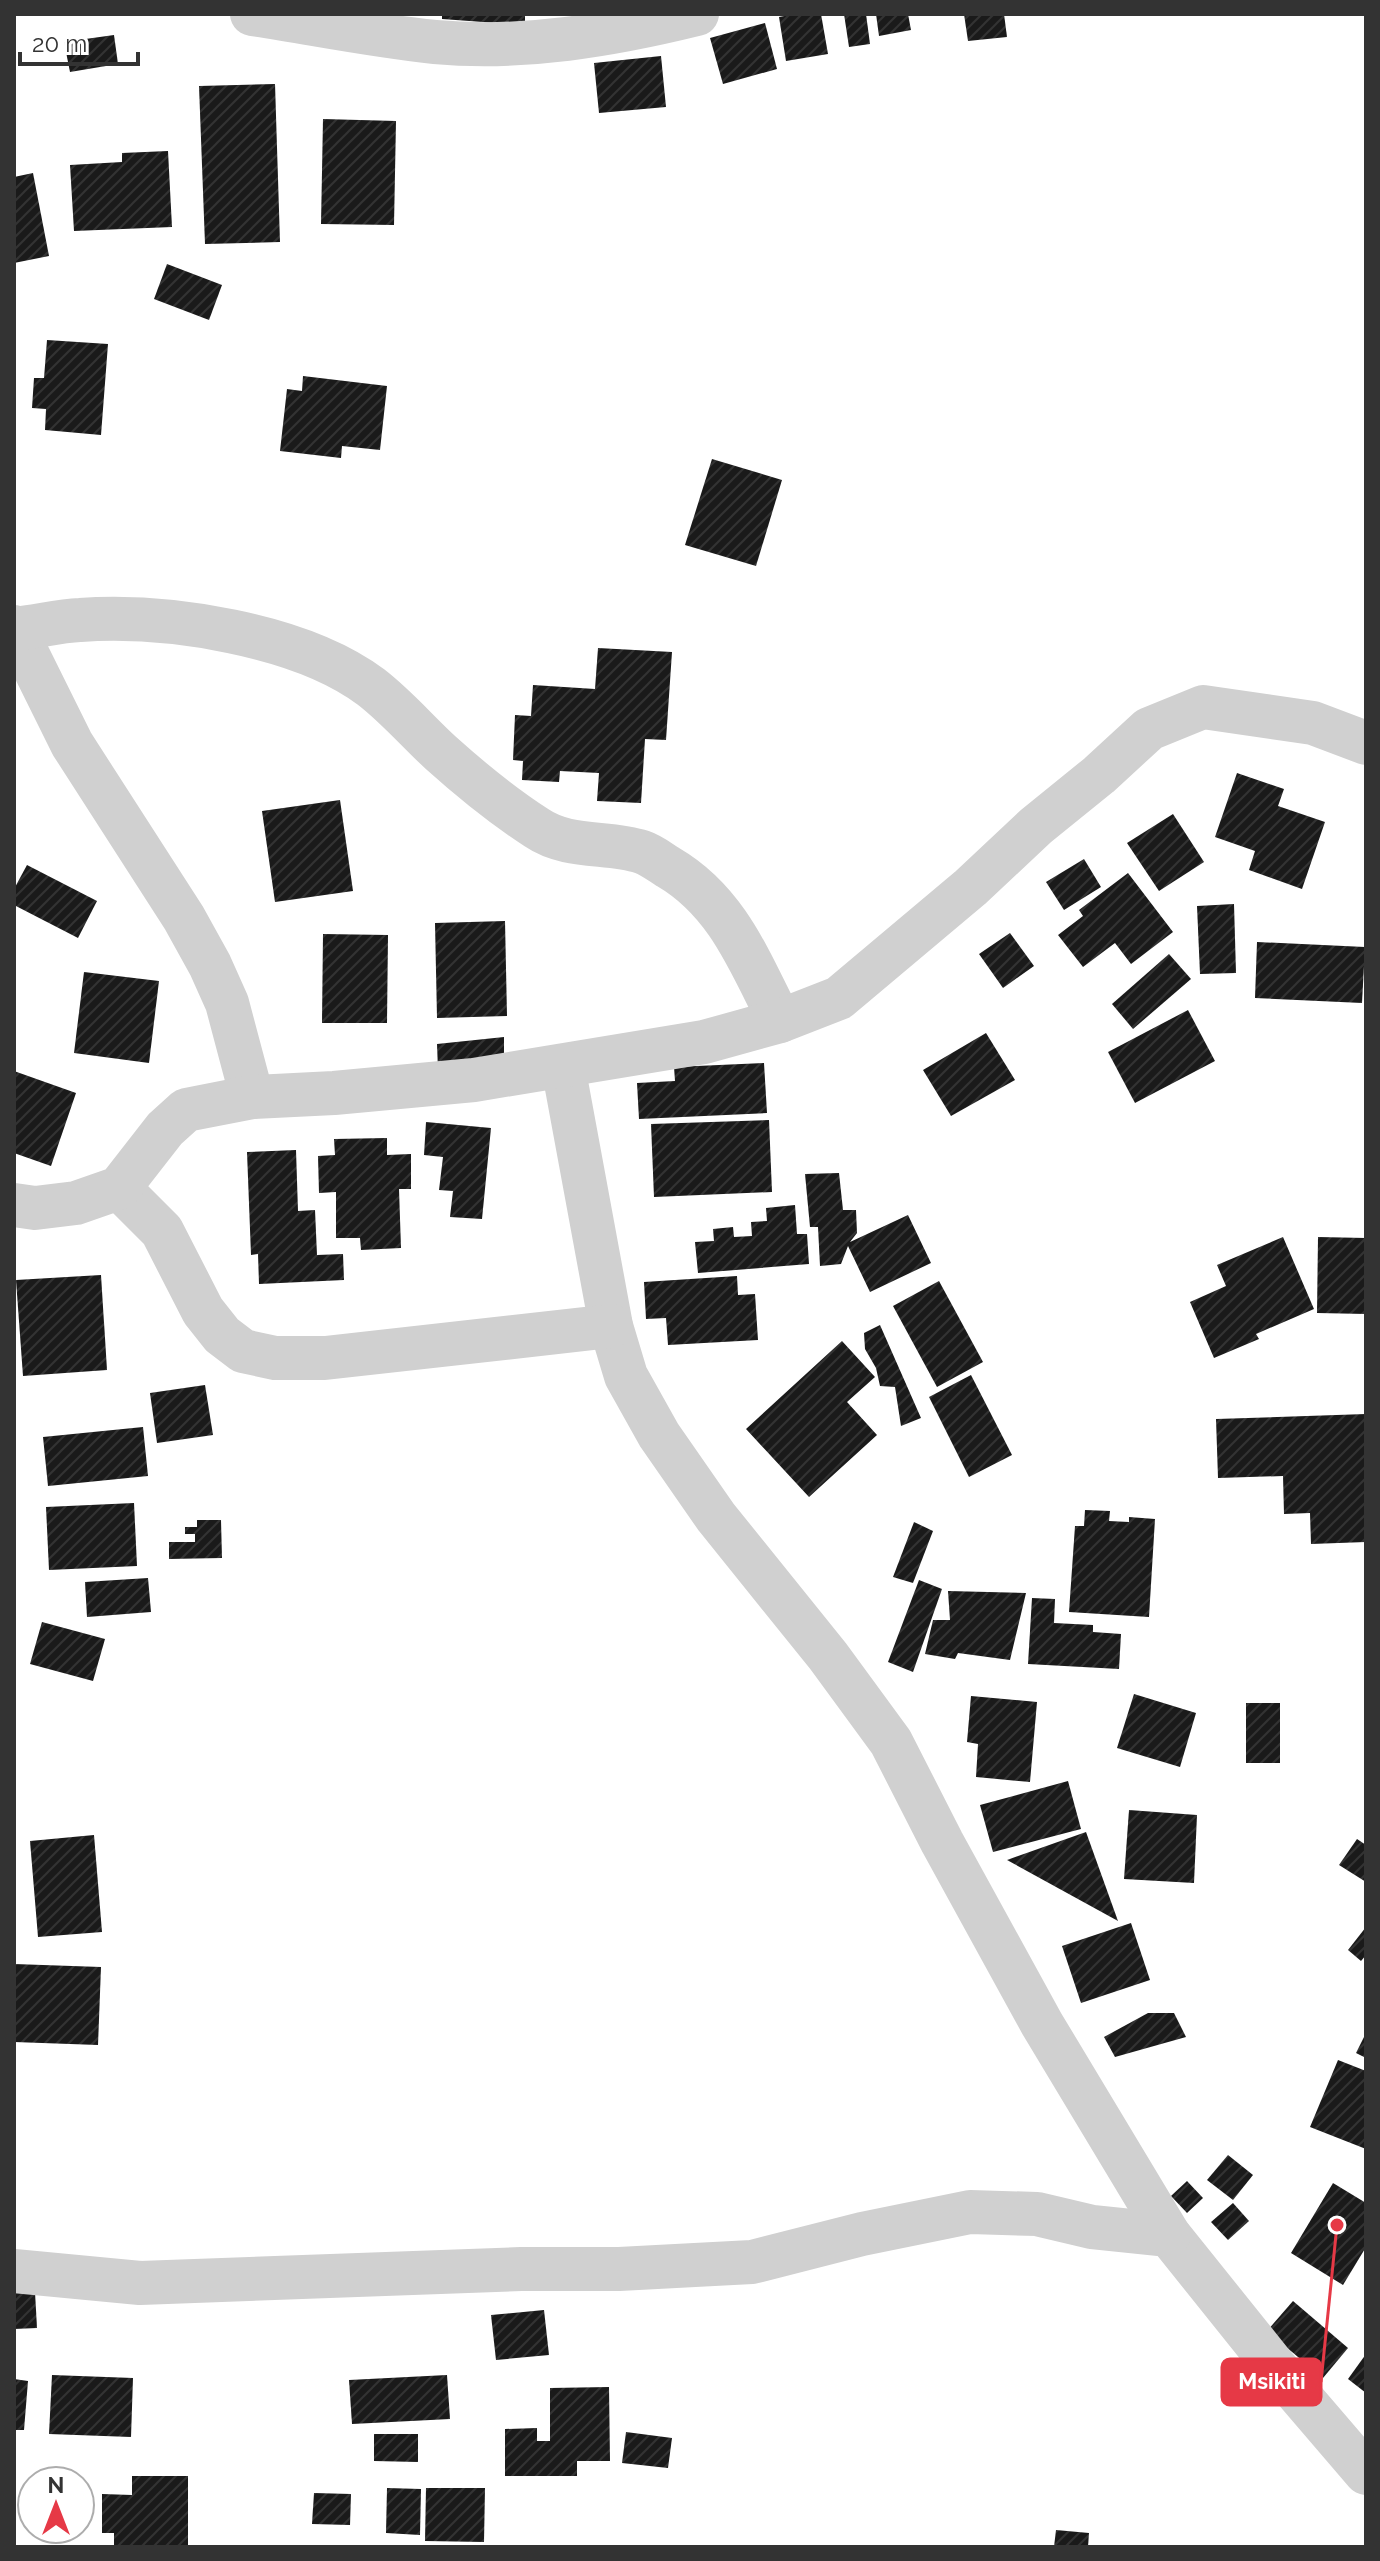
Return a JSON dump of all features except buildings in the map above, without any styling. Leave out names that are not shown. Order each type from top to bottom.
[{"type":"street","points":[[252,14],[435,42],[519,43],[580,38],[697,14]]},
{"type":"street","points":[[252,1097],[227,1003],[210,965],[184,918],[72,744],[14,629],[79,620],[129,620],[201,626],[279,644],[314,656],[350,674],[399,710],[440,752],[536,828],[561,839],[643,853],[703,892],[727,920],[780,1021]]},
{"type":"street","points":[[14,1205],[35,1208],[76,1203],[119,1188],[165,1129],[186,1110],[252,1097],[458,1081],[704,1042],[780,1021],[839,998],[971,887],[1036,826],[1149,729],[1203,707],[1313,723],[1366,743]]},
{"type":"street","points":[[563,1066],[611,1326],[626,1376],[659,1435],[716,1517],[828,1656],[891,1742],[1042,2024],[1169,2235],[1270,2361],[1366,2473]]},
{"type":"street","points":[[119,1188],[162,1231],[203,1311],[222,1335],[243,1351],[275,1358],[325,1358],[611,1326]]},
{"type":"street","points":[[14,2271],[140,2283],[521,2269],[619,2269],[752,2262],[862,2234],[970,2212],[1037,2214],[1092,2227],[1169,2235]]},
{"type":"place","name":"Msikiti","points":[[1337,2225]]}]
